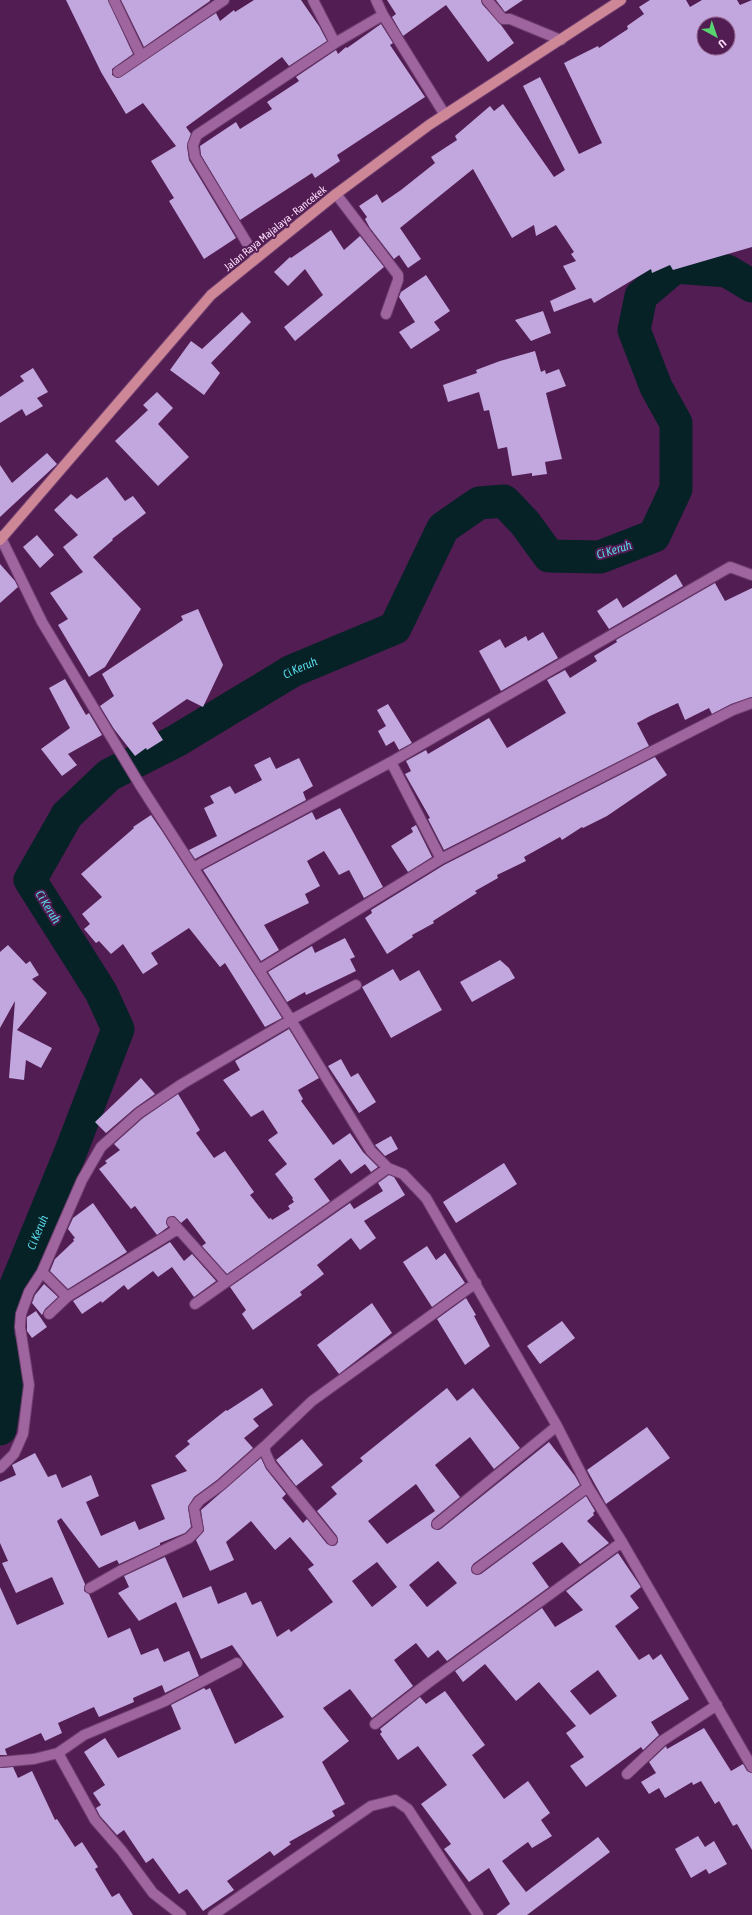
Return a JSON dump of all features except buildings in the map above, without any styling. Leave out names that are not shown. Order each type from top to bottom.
[{"type":"main road","name":"Jalan Raya Majalaya - Rancekek","points":[[0,538],[211,295],[336,194],[445,115],[621,0]]},
{"type":"street","points":[[114,0],[141,56]]},
{"type":"street","points":[[313,0],[335,43]]},
{"type":"street","points":[[376,0],[445,115]]},
{"type":"street","points":[[487,0],[503,19],[510,19],[561,40]]},
{"type":"street","points":[[118,72],[219,2]]},
{"type":"street","points":[[256,258],[195,157],[193,145],[197,135],[335,43],[384,15]]},
{"type":"street","points":[[336,194],[398,275],[398,280],[386,314]]},
{"type":"street","points":[[0,538],[42,622],[140,785],[291,1020],[372,1151],[388,1168],[403,1174],[426,1198],[557,1426],[588,1486],[752,1767]]},
{"type":"street","points":[[193,868],[391,762],[730,567],[752,575]]},
{"type":"street","points":[[259,970],[441,859],[726,713],[752,703]]},
{"type":"street","points":[[391,762],[441,859]]},
{"type":"street","points":[[0,1468],[14,1454],[23,1434],[29,1385],[20,1327],[21,1314],[29,1292],[42,1272],[82,1180],[101,1147],[138,1113],[182,1084],[291,1020],[356,985]]},
{"type":"street","points":[[195,1304],[225,1281],[388,1168]]},
{"type":"street","points":[[49,1314],[67,1297],[175,1226],[225,1281]]},
{"type":"street","points":[[42,1272],[67,1297]]},
{"type":"street","points":[[90,1588],[120,1570],[190,1538],[198,1529],[194,1508],[199,1501],[221,1485],[265,1446],[312,1400],[476,1283]]},
{"type":"street","points":[[437,1524],[557,1426]]},
{"type":"street","points":[[265,1446],[265,1452],[271,1465],[332,1540]]},
{"type":"street","points":[[477,1569],[588,1486]]},
{"type":"street","points":[[375,1724],[622,1542]]},
{"type":"street","points":[[0,1762],[34,1759],[58,1753],[84,1735],[163,1702],[237,1663]]},
{"type":"street","points":[[627,1774],[662,1741],[717,1705]]},
{"type":"street","points":[[58,1753],[95,1820],[122,1851],[152,1893],[181,1915]]},
{"type":"street","points":[[213,1915],[370,1806],[395,1800],[408,1809],[478,1915]]},
{"type":"waterway","name":"Ci Keruh","points":[[0,1324],[71,1151],[118,1029],[101,992],[30,880],[67,815],[109,775],[176,741],[292,671],[395,628],[443,528],[479,503],[504,501],[525,523],[549,556],[600,557],[654,536],[676,489],[676,423],[656,387],[634,330],[641,296],[675,267],[727,271],[752,286]]},
{"type":"waterway","name":"Ci Keruh","points":[[0,1342],[9,1373],[0,1429]]}]
